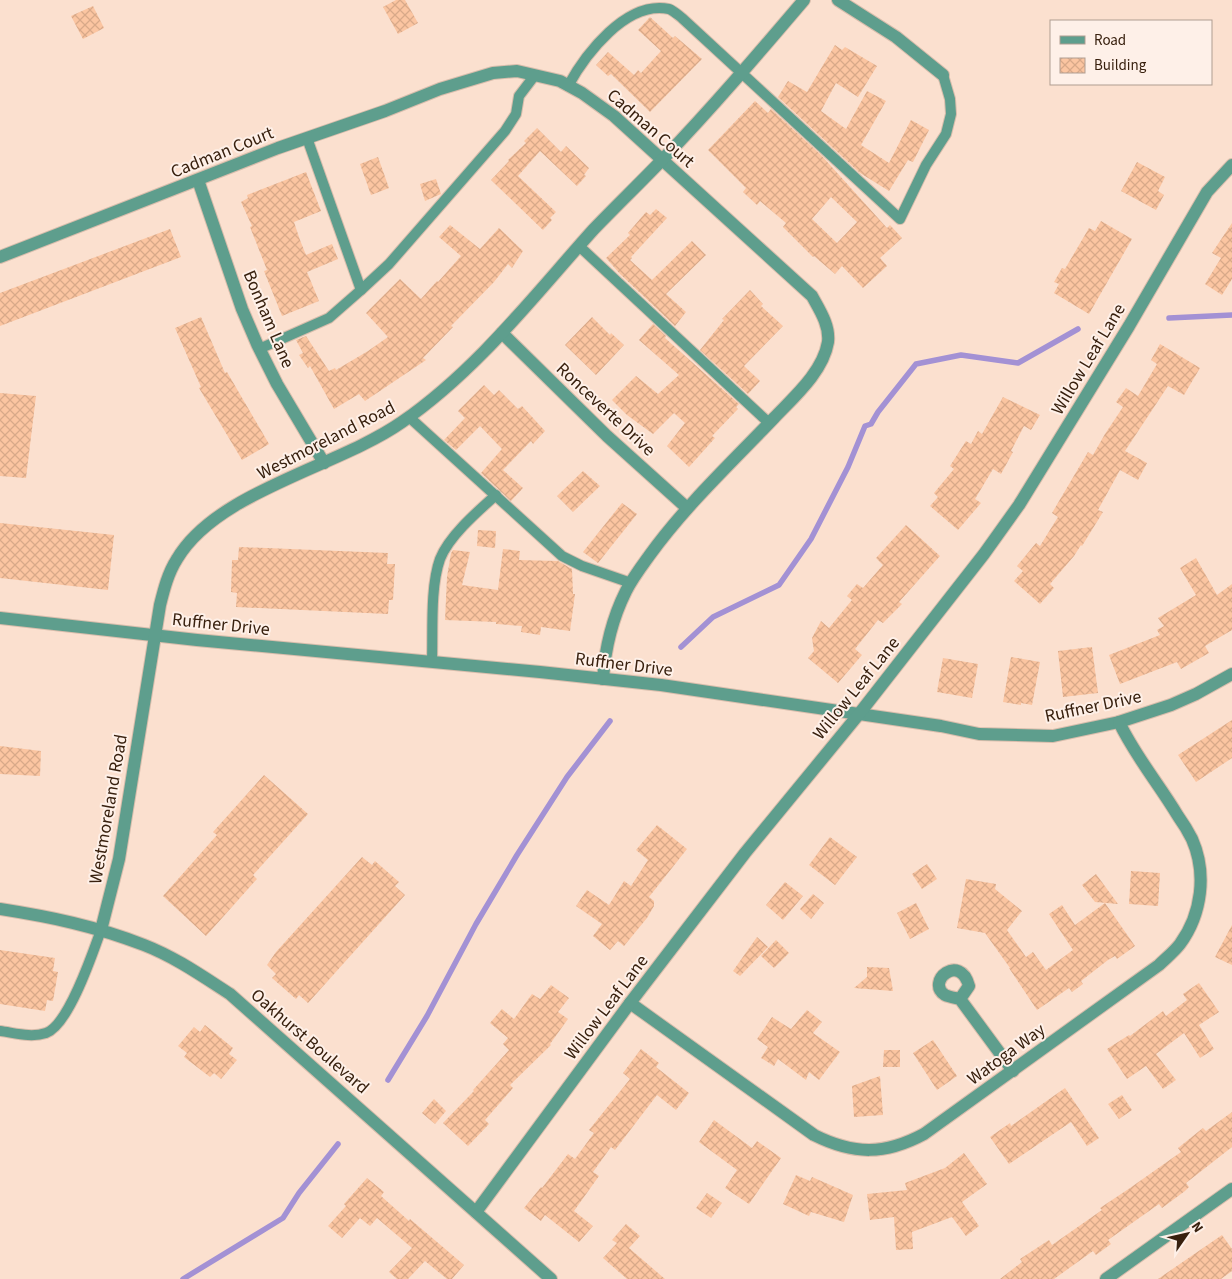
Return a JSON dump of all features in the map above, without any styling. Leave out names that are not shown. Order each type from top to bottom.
[{"type":"street","name":"Westmoreland Road","points":[[101,930],[119,859],[160,605],[168,578],[188,542],[208,523],[229,509],[400,424],[444,390],[502,332],[620,201],[662,160],[804,0]]},
{"type":"street","points":[[838,0],[896,37],[943,75]]},
{"type":"street","name":"Cadman Court","points":[[0,257],[278,148],[385,111],[440,89],[493,73],[516,71],[535,75],[560,81],[582,93],[614,116],[812,296],[825,319],[828,341],[820,364],[800,390],[687,508],[664,535],[631,583],[626,591],[609,638],[604,656],[603,678]]},
{"type":"street","name":"Willow Leaf Lane","points":[[476,1212],[630,1003],[745,853],[943,608],[1020,505],[1129,326],[1207,192],[1232,165]]},
{"type":"street","name":"Bonham Lane","points":[[198,180],[242,309],[259,349],[300,424],[324,463]]},
{"type":"street","name":"Ronceverte Drive","points":[[502,332],[607,436],[687,508]]},
{"type":"street","name":"Ruffner Drive","points":[[0,618],[197,640],[603,678],[858,714],[979,734],[1053,736],[1119,722],[1171,705],[1232,674]]},
{"type":"street","name":"Watoga Way","points":[[630,1003],[814,1135],[844,1148],[876,1149],[892,1148],[924,1134],[1159,965],[1179,945],[1194,918],[1199,903],[1200,870],[1192,838],[1142,763],[1119,722]]},
{"type":"street","name":"Oakhurst Boulevard","points":[[0,909],[58,918],[101,930],[145,946],[176,960],[230,994],[551,1279]]},
{"type":"street","points":[[960,1000],[1013,1071]]},
{"type":"street","points":[[1106,1279],[1232,1189]]},
{"type":"lane","points":[[568,86],[583,59],[625,16],[638,9],[652,6],[669,9],[682,18],[900,219],[926,165],[946,134],[951,114],[950,99],[943,75]]},
{"type":"lane","points":[[259,349],[329,318],[388,264],[505,132],[516,114],[519,96],[535,75]]},
{"type":"lane","points":[[307,138],[361,290]]},
{"type":"lane","points":[[578,246],[769,423]]},
{"type":"lane","points":[[409,417],[562,556],[582,566],[631,583]]},
{"type":"lane","points":[[432,662],[434,585],[440,558],[472,516],[496,495]]},
{"type":"lane","points":[[0,1031],[34,1035],[48,1032],[65,1014],[80,986],[101,930]]},
{"type":"building","points":[[396,0],[405,0],[418,23],[398,34],[383,7]]},
{"type":"building","points":[[93,6],[104,28],[83,39],[71,16]]},
{"type":"building","points":[[650,17],[673,38],[675,36],[702,59],[650,112],[611,74],[608,76],[596,65],[608,52],[634,75],[638,70],[641,73],[661,51],[638,30]]},
{"type":"building","points":[[835,45],[842,50],[845,47],[877,66],[858,97],[836,83],[821,111],[846,129],[867,91],[886,101],[861,145],[889,163],[911,120],[929,130],[913,162],[908,160],[889,191],[860,173],[778,97],[788,81],[807,92]]},
{"type":"building","points":[[755,101],[768,113],[771,109],[821,155],[887,228],[890,225],[902,238],[880,258],[887,266],[863,288],[842,266],[835,274],[813,257],[783,227],[786,223],[760,201],[757,205],[743,192],[746,188],[708,150]],"holes":[[[831,197],[857,222],[837,243],[812,219]]]},
{"type":"building","points":[[537,128],[561,152],[566,146],[589,168],[584,175],[586,176],[577,186],[540,151],[518,176],[556,212],[543,230],[491,180],[526,143],[524,141]]},
{"type":"building","points":[[378,157],[389,188],[371,195],[360,164]]},
{"type":"building","points":[[1137,162],[1165,177],[1158,191],[1164,195],[1156,210],[1121,191]]},
{"type":"building","points":[[306,172],[321,211],[294,222],[300,240],[306,255],[332,244],[338,259],[307,272],[319,301],[282,316],[264,271],[267,270],[250,227],[252,226],[241,202],[248,198],[247,195]]},
{"type":"building","points":[[436,179],[441,194],[425,201],[420,184]]},
{"type":"building","points":[[656,209],[667,218],[630,260],[652,280],[692,241],[706,255],[666,294],[686,312],[675,326],[620,274],[606,258],[630,235],[628,233],[646,212],[650,215]]},
{"type":"building","points":[[1101,221],[1132,239],[1089,314],[1054,293],[1059,284],[1054,282],[1062,268],[1065,269],[1089,228],[1095,231]]},
{"type":"building","points":[[1232,223],[1232,279],[1222,295],[1205,284],[1221,258],[1212,253]]},
{"type":"building","points":[[450,225],[480,249],[499,228],[523,251],[512,268],[508,264],[494,282],[451,326],[453,327],[423,358],[426,360],[365,401],[359,394],[334,409],[310,366],[308,368],[299,355],[303,353],[296,340],[306,336],[329,371],[335,368],[336,370],[388,337],[366,313],[400,279],[421,299],[438,282],[461,256],[439,237]]},
{"type":"building","points":[[170,229],[181,257],[0,326],[0,293]]},
{"type":"building","points":[[750,290],[763,304],[761,306],[783,326],[744,366],[760,381],[748,394],[700,350],[724,320],[722,319]]},
{"type":"building","points":[[201,317],[225,373],[227,372],[269,444],[242,460],[199,388],[201,387],[175,328]]},
{"type":"building","points":[[592,317],[610,335],[611,333],[624,345],[596,375],[565,345]]},
{"type":"building","points":[[653,324],[666,336],[665,338],[739,404],[736,407],[738,409],[712,436],[715,438],[689,467],[667,446],[685,423],[674,413],[653,434],[627,415],[612,400],[636,376],[658,394],[679,375],[639,340]]},
{"type":"building","points":[[1160,344],[1200,368],[1184,395],[1168,386],[1125,451],[1147,463],[1138,480],[1120,470],[1098,510],[1103,512],[1082,546],[1050,584],[1054,588],[1040,604],[1014,581],[1023,571],[1017,566],[1036,543],[1040,546],[1058,517],[1052,513],[1088,452],[1093,455],[1123,407],[1116,402],[1126,388],[1138,396],[1157,364],[1151,360]]},
{"type":"building","points":[[484,385],[494,395],[499,390],[518,409],[522,406],[545,431],[533,444],[531,441],[503,470],[523,488],[511,501],[481,473],[502,449],[480,426],[456,450],[444,440],[465,418],[458,411]]},
{"type":"building","points":[[0,393],[36,396],[26,478],[0,476]]},
{"type":"building","points":[[1003,397],[1040,415],[1031,430],[1024,426],[1001,474],[993,469],[975,499],[981,503],[958,530],[930,506],[938,497],[934,493],[954,469],[950,466],[966,441],[971,444],[978,431],[982,434]]},
{"type":"building","points":[[583,471],[600,486],[573,512],[557,496]]},
{"type":"building","points":[[622,503],[637,514],[598,563],[583,552]]},
{"type":"building","points":[[0,523],[114,535],[108,590],[0,578]]},
{"type":"building","points":[[906,525],[940,556],[899,602],[902,604],[883,623],[878,620],[855,649],[862,655],[838,683],[808,658],[814,651],[812,638],[821,621],[829,628],[852,600],[847,596],[857,584],[863,588],[883,565],[876,558]]},
{"type":"building","points":[[478,530],[496,531],[495,548],[477,546]]},
{"type":"building","points":[[239,547],[388,553],[387,564],[395,564],[393,600],[389,600],[388,614],[236,607],[237,593],[231,592],[232,560],[238,560]]},
{"type":"building","points":[[503,549],[520,551],[519,560],[558,561],[572,569],[573,594],[575,594],[570,631],[541,627],[540,635],[521,632],[522,626],[496,624],[496,622],[445,620],[447,577],[453,550],[470,552],[462,585],[498,590]]},
{"type":"building","points":[[1196,558],[1217,595],[1232,584],[1232,630],[1205,646],[1209,653],[1181,669],[1177,662],[1120,684],[1109,655],[1160,635],[1157,630],[1164,626],[1158,618],[1196,595],[1180,568]]},
{"type":"building","points":[[1092,647],[1098,693],[1063,697],[1058,651]]},
{"type":"building","points":[[1011,657],[1040,662],[1032,705],[1003,702]]},
{"type":"building","points":[[943,658],[978,664],[972,698],[937,692]]},
{"type":"building","points":[[1232,720],[1232,758],[1196,782],[1178,755]]},
{"type":"building","points":[[0,746],[41,751],[40,776],[0,774]]},
{"type":"building","points":[[264,775],[308,814],[253,875],[257,879],[206,936],[163,896],[217,835],[213,832]]},
{"type":"building","points":[[657,825],[687,849],[649,897],[654,901],[654,906],[647,918],[624,946],[618,941],[610,950],[593,936],[602,924],[576,906],[587,890],[609,905],[624,881],[631,886],[648,860],[636,850]]},
{"type":"building","points":[[830,837],[857,857],[835,885],[809,865]]},
{"type":"building","points":[[362,857],[372,865],[375,861],[399,882],[395,886],[405,895],[308,1003],[299,995],[296,999],[272,978],[276,974],[267,965],[276,952]]},
{"type":"building","points":[[927,864],[937,879],[922,889],[912,874]]},
{"type":"building","points":[[1131,871],[1160,873],[1158,906],[1129,904]]},
{"type":"building","points":[[1096,874],[1118,904],[1095,902],[1082,885]]},
{"type":"building","points":[[966,879],[996,884],[995,889],[1022,911],[1007,930],[1026,957],[1033,952],[1046,970],[1073,950],[1049,914],[1062,905],[1075,925],[1105,903],[1135,946],[1117,959],[1115,956],[1108,960],[1081,981],[1083,984],[1072,992],[1069,988],[1037,1010],[985,933],[957,928]]},
{"type":"building","points":[[785,882],[803,896],[783,920],[766,905]]},
{"type":"building","points":[[813,894],[824,903],[811,919],[800,909]]},
{"type":"building","points":[[916,903],[929,929],[910,939],[897,913]]},
{"type":"building","points":[[1232,925],[1232,965],[1215,957]]},
{"type":"building","points":[[757,937],[768,947],[740,976],[733,971]]},
{"type":"building","points":[[776,940],[789,953],[774,968],[761,956]]},
{"type":"building","points":[[0,950],[55,958],[53,971],[58,972],[53,1001],[47,1000],[45,1011],[0,1004]]},
{"type":"building","points":[[867,967],[889,968],[893,991],[854,988],[867,977]]},
{"type":"building","points":[[1199,983],[1219,1012],[1199,1025],[1214,1049],[1200,1058],[1184,1033],[1156,1054],[1176,1080],[1163,1089],[1146,1066],[1127,1079],[1107,1049],[1130,1036],[1163,1011],[1166,1016],[1187,1000],[1183,994]]},
{"type":"building","points":[[551,985],[569,998],[558,1012],[568,1019],[551,1045],[510,1085],[513,1088],[485,1120],[489,1124],[468,1146],[443,1123],[474,1091],[509,1050],[503,1044],[508,1038],[490,1023],[502,1009],[514,1019],[532,994],[540,999]]},
{"type":"building","points":[[807,1010],[822,1022],[813,1033],[840,1052],[819,1080],[809,1072],[806,1080],[778,1059],[774,1066],[761,1058],[768,1047],[757,1039],[772,1017],[791,1029]]},
{"type":"building","points":[[205,1025],[233,1048],[229,1054],[237,1060],[221,1079],[214,1073],[210,1077],[184,1057],[187,1053],[178,1046],[194,1027],[200,1032]]},
{"type":"building","points":[[933,1040],[957,1076],[937,1090],[913,1053]]},
{"type":"building","points":[[641,1049],[659,1063],[656,1067],[689,1093],[676,1110],[657,1095],[615,1150],[611,1147],[593,1172],[599,1176],[574,1211],[593,1226],[579,1242],[545,1215],[541,1221],[524,1208],[568,1154],[575,1159],[594,1133],[589,1130],[630,1079],[623,1073]]},
{"type":"building","points":[[884,1050],[900,1050],[900,1067],[883,1067]]},
{"type":"building","points":[[880,1076],[883,1115],[854,1117],[852,1086]]},
{"type":"building","points":[[1065,1088],[1099,1138],[1087,1146],[1071,1122],[1009,1164],[990,1137],[1010,1123],[1011,1126]]},
{"type":"building","points":[[1122,1095],[1132,1110],[1119,1119],[1108,1104]]},
{"type":"building","points":[[434,1099],[446,1111],[435,1124],[422,1113]]},
{"type":"building","points":[[1232,1112],[1232,1147],[1186,1183],[1189,1187],[1162,1208],[1159,1204],[1108,1240],[1111,1244],[1096,1255],[1093,1251],[1054,1279],[1000,1279],[1022,1262],[1020,1259],[1049,1240],[1052,1245],[1102,1210],[1100,1208],[1181,1152],[1178,1148],[1203,1128],[1206,1131]]},
{"type":"building","points":[[714,1120],[752,1148],[757,1141],[781,1158],[749,1204],[725,1188],[737,1170],[699,1142]]},
{"type":"building","points":[[964,1153],[987,1184],[962,1202],[979,1226],[966,1236],[952,1217],[912,1232],[913,1249],[896,1250],[894,1217],[870,1220],[867,1194],[907,1190],[905,1183],[945,1168]]},
{"type":"building","points":[[796,1175],[810,1181],[812,1177],[853,1195],[844,1222],[811,1212],[809,1216],[783,1204]]},
{"type":"building","points":[[367,1178],[384,1192],[381,1196],[464,1265],[452,1279],[447,1279],[425,1261],[408,1279],[397,1279],[389,1272],[412,1248],[377,1218],[370,1226],[360,1218],[342,1238],[328,1226]]},
{"type":"building","points":[[707,1193],[722,1203],[711,1218],[696,1208]]},
{"type":"building","points":[[626,1224],[640,1236],[629,1248],[665,1279],[627,1279],[603,1258],[617,1243],[612,1240]]},
{"type":"building","points":[[1222,1235],[1232,1249],[1232,1271],[1221,1279],[1158,1279]]},
{"type":"waterway","points":[[1169,318],[1232,315]]},
{"type":"waterway","points":[[681,647],[713,617],[779,585],[811,539],[848,467],[865,426],[871,424],[878,412],[916,364],[961,355],[1018,363],[1078,329]]},
{"type":"waterway","points":[[388,1080],[427,1016],[476,924],[517,855],[567,777],[610,721]]},
{"type":"waterway","points":[[183,1279],[283,1218],[299,1193],[338,1144]]}]
